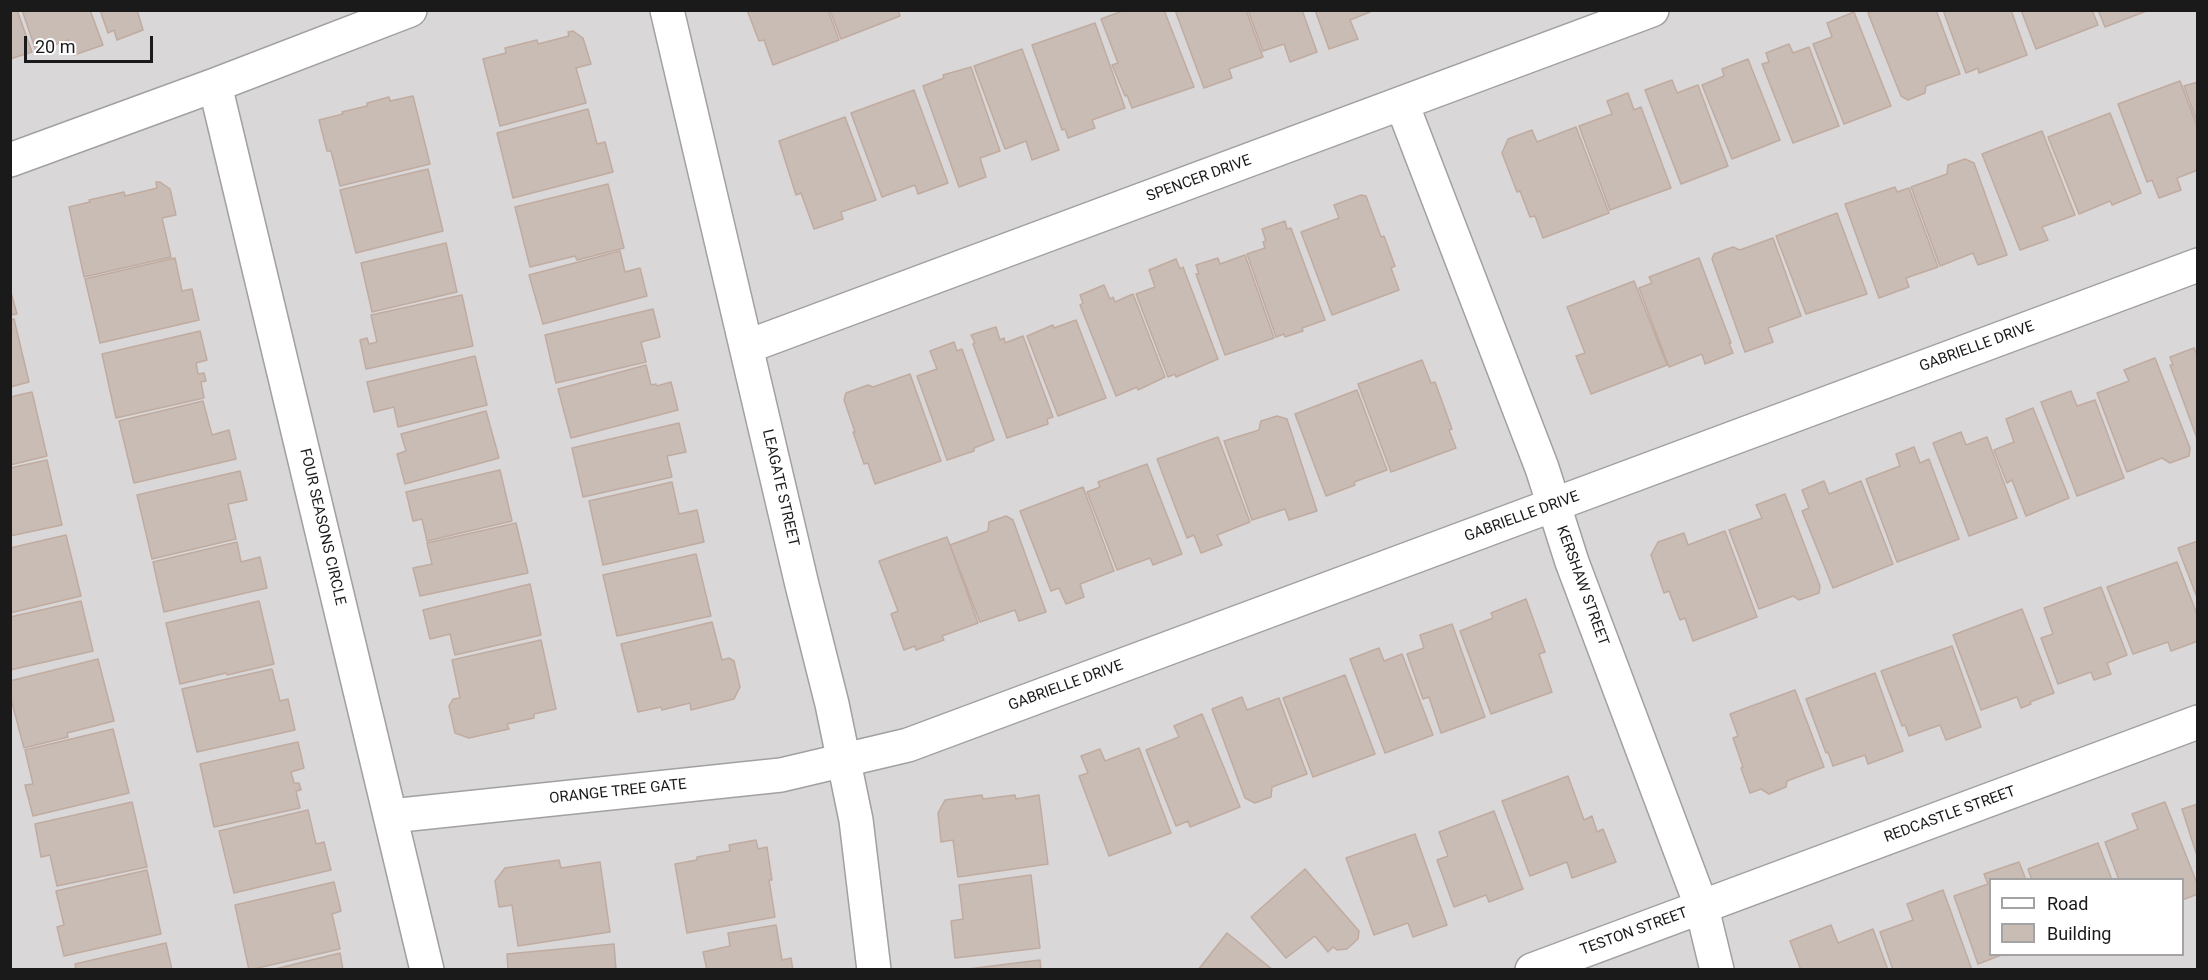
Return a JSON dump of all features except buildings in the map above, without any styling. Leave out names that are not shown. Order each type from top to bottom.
[{"type":"street","points":[[10,160],[410,10]]},
{"type":"street","name":"LEAGATE STREET","points":[[667,10],[832,704],[856,820],[874,969]]},
{"type":"street","name":"SPENCER DRIVE","points":[[746,347],[1652,10]]},
{"type":"street","name":"FOUR SEASONS CIRCLE","points":[[215,85],[427,969]]},
{"type":"street","name":"KERSHAW STREET","points":[[1402,104],[1537,453],[1572,562],[1702,908],[1717,969]]},
{"type":"street","name":"GABRIELLE DRIVE","points":[[844,760],[908,745],[2198,265]]},
{"type":"street","name":"REDCASTLE STREET","points":[[1702,908],[2198,722]]},
{"type":"street","name":"ORANGE TREE GATE","points":[[391,816],[781,775],[844,760]]},
{"type":"street","name":"TESTON STREET","points":[[1532,969],[1702,908]]},
{"type":"shaded area","points":[[10,11],[2197,11],[2197,969],[11,969]]}]
